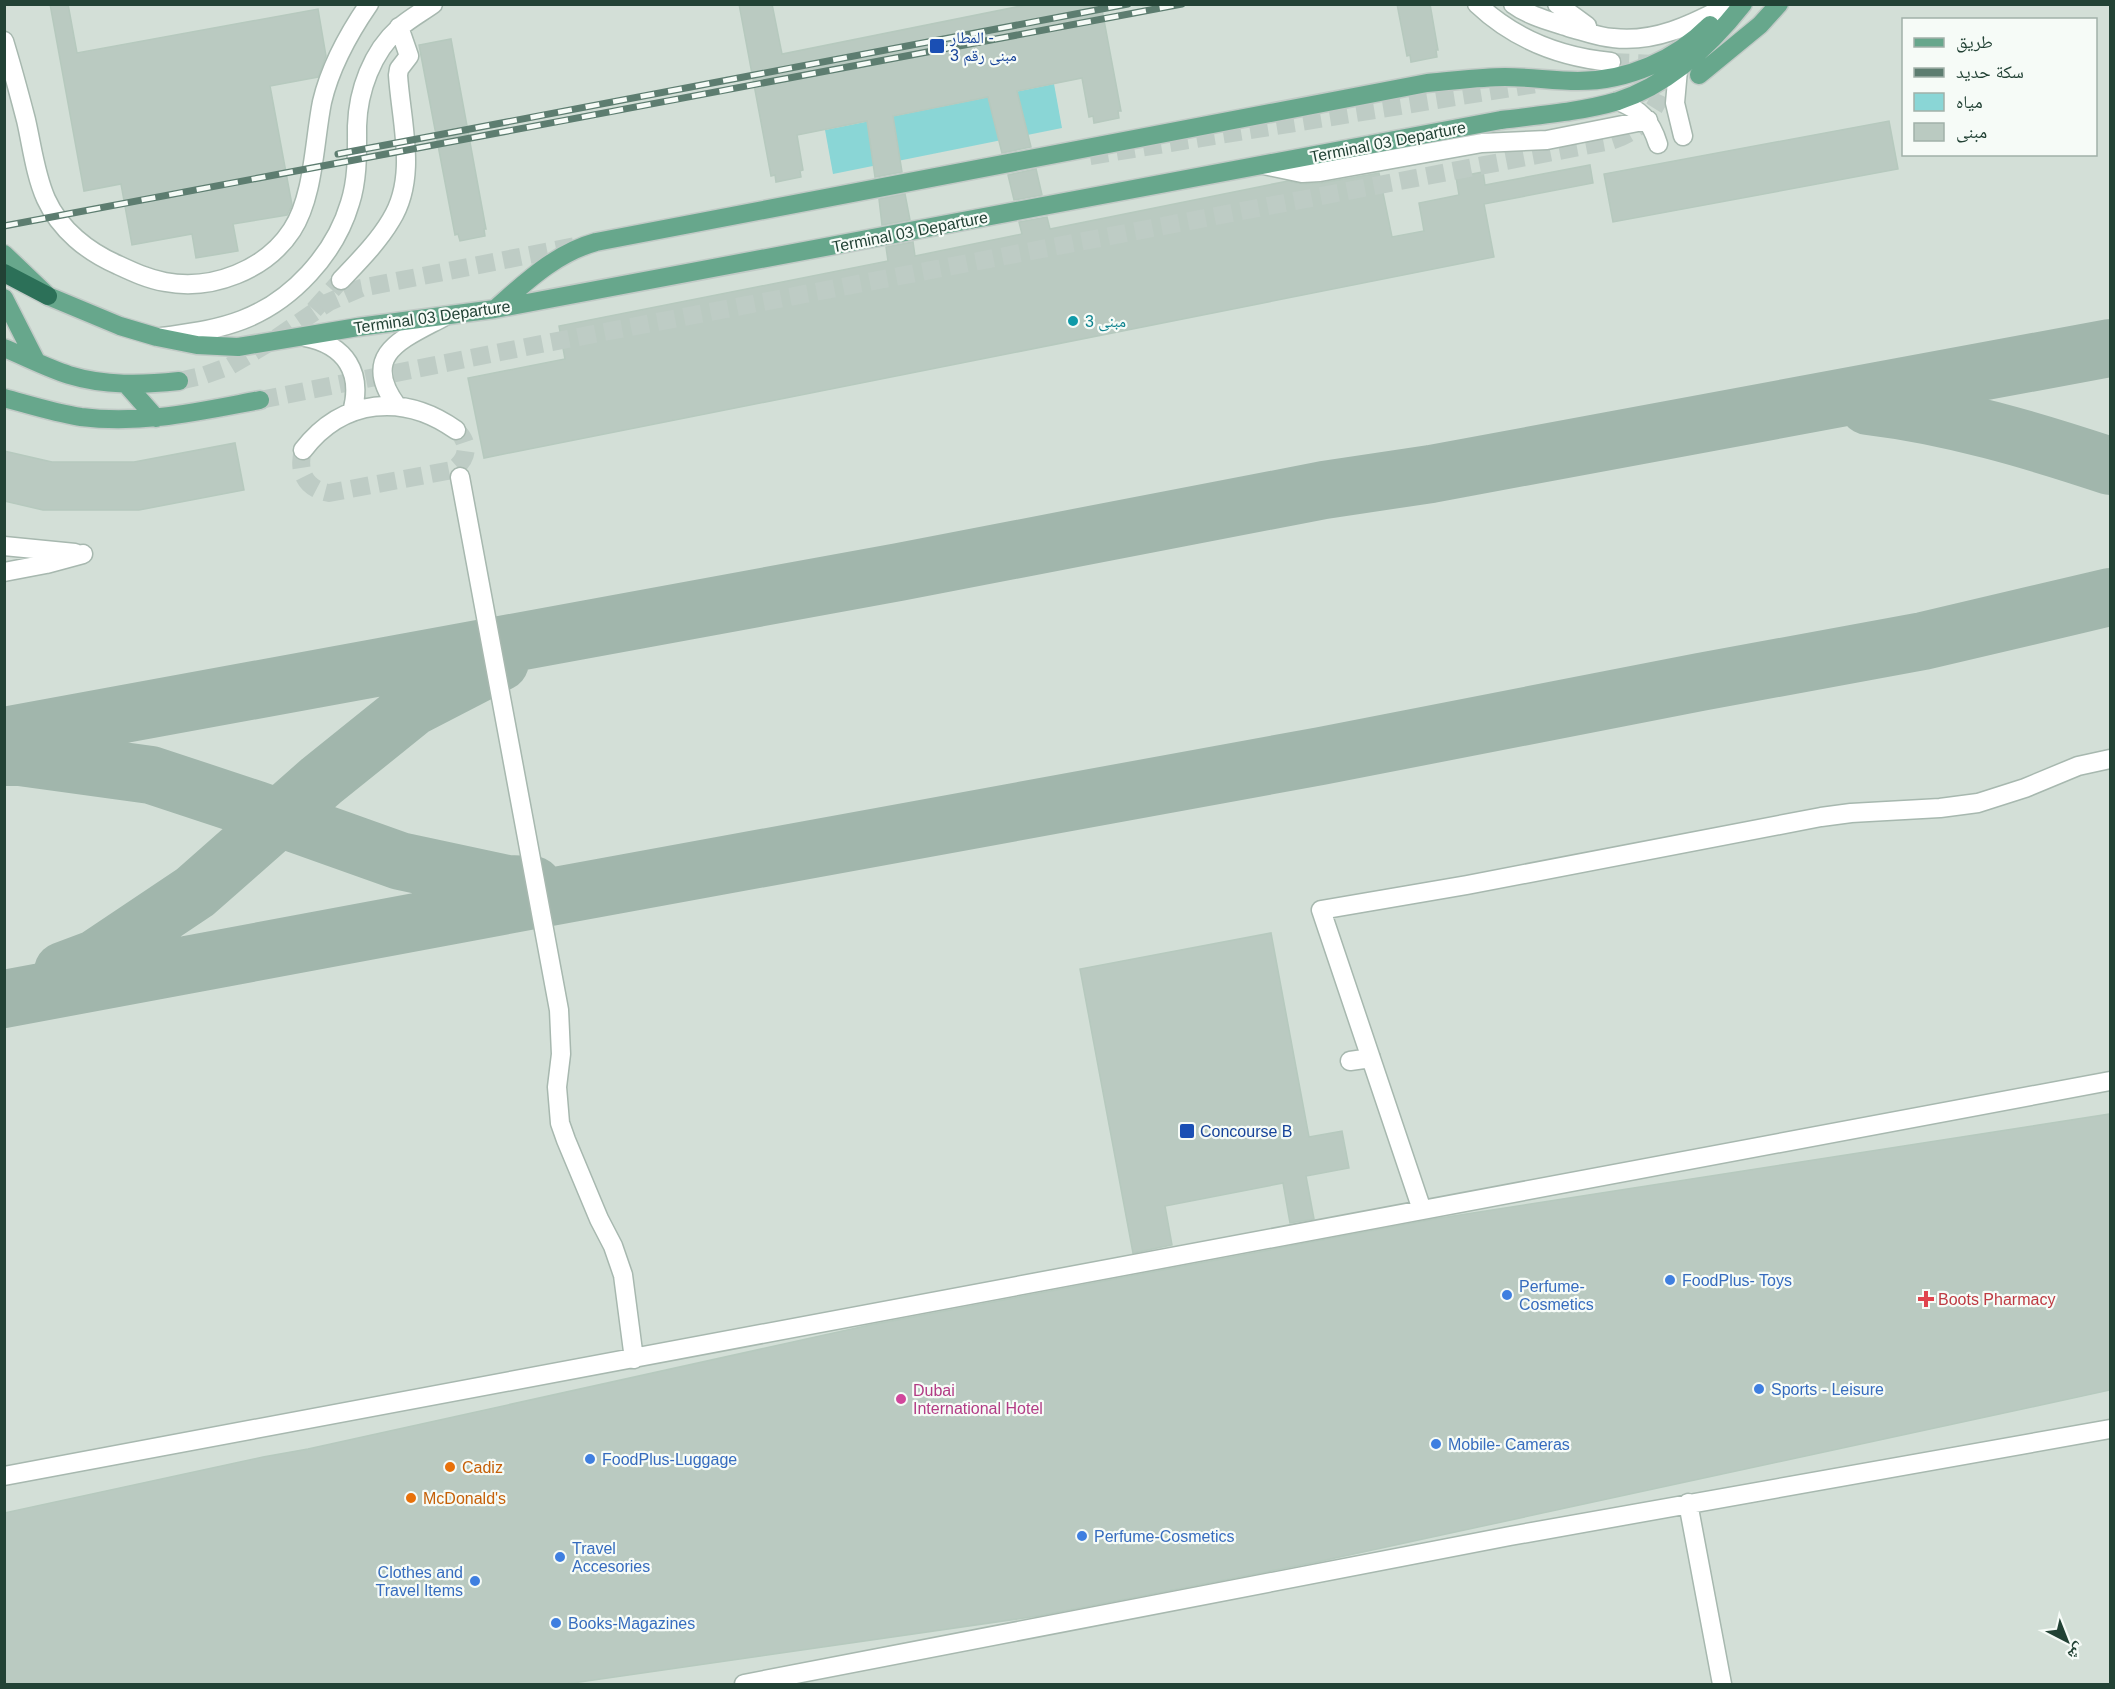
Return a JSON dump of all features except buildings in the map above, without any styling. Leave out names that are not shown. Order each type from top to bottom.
[{"type":"highway","points":[[9,275],[48,296]]},
{"type":"main road","points":[[1699,75],[1760,25],[1779,4]]},
{"type":"main road","points":[[495,309],[553,261],[583,245],[618,237],[1428,83],[1505,77],[1579,81],[1636,72],[1662,61],[1686,46],[1733,5]]},
{"type":"main road","name":"Terminal 03 Departure","points":[[48,296],[120,326],[157,338],[197,345],[238,347],[358,327],[495,309],[1501,120],[1564,113],[1618,101],[1657,84],[1678,70],[1724,27],[1733,5]]},
{"type":"main road","points":[[1695,56],[1760,25]]},
{"type":"main road","points":[[4,254],[48,296]]},
{"type":"main road","points":[[4,298],[36,361]]},
{"type":"main road","points":[[4,348],[68,374],[98,382],[153,384],[179,381]]},
{"type":"main road","points":[[126,384],[165,424]]},
{"type":"main road","points":[[4,398],[82,417],[165,424],[260,400]]},
{"type":"lane","points":[[4,41],[38,175],[46,200],[61,222],[80,243],[103,258],[141,276],[165,282],[190,284],[213,282],[255,265],[276,249],[292,229],[308,187],[328,81],[369,4]]},
{"type":"lane","points":[[157,338],[204,332],[243,320],[279,301],[310,274],[334,241],[350,204],[357,165],[357,123],[361,96],[369,71],[382,48],[399,27],[433,4]]},
{"type":"lane","points":[[1477,4],[1506,27],[1543,47],[1585,59],[1611,62]]},
{"type":"lane","points":[[1513,4],[1543,19],[1613,38],[1641,39],[1694,24],[1733,5]]},
{"type":"lane","points":[[1557,4],[1583,23],[1613,38]]},
{"type":"lane","points":[[341,280],[392,219],[405,182],[406,163],[398,75],[399,69],[409,56],[399,27]]},
{"type":"lane","points":[[1678,70],[1675,103],[1683,136]]},
{"type":"lane","points":[[1618,101],[1639,111],[1648,120],[1658,144]]},
{"type":"lane","points":[[1264,165],[1302,173],[1320,172],[1482,143],[1547,140],[1648,120]]},
{"type":"lane","points":[[397,406],[383,382],[382,367],[388,352],[398,342],[446,315]]},
{"type":"lane","points":[[305,337],[320,339],[333,346],[348,363],[356,383],[356,398],[352,412]]},
{"type":"lane","points":[[303,450],[330,424],[352,412],[375,407],[397,406],[428,413],[456,430]]},
{"type":"lane","points":[[460,477],[560,1010],[561,1054],[557,1087],[560,1123],[613,1246],[623,1275],[634,1359]]},
{"type":"lane","points":[[4,546],[83,554],[4,572]]},
{"type":"lane","points":[[1422,1210],[1321,910],[1467,885],[1831,816],[1876,810],[1940,808],[1978,803],[2025,788],[2078,766],[2110,759]]},
{"type":"lane","points":[[1350,1061],[1371,1058]]},
{"type":"lane","points":[[4,1476],[2110,1081]]},
{"type":"lane","points":[[744,1684],[1688,1503],[2110,1429]]},
{"type":"lane","points":[[1688,1503],[1722,1684]]},
{"type":"shaded area","points":[[5,5],[2110,5],[2110,1684],[5,1684]]},
{"type":"water","points":[[1054,84],[1062,128],[833,174],[825,130]]},
{"type":"taxiway","points":[[4,736],[899,572],[1324,490],[1431,474],[2110,348]]},
{"type":"taxiway","points":[[1868,406],[1930,416],[1991,430],[2110,466]]},
{"type":"taxiway","points":[[4,999],[1321,756],[1923,641],[2110,597]]},
{"type":"taxiway","points":[[63,971],[95,959],[195,892],[321,781],[413,707],[500,662]]},
{"type":"taxiway","points":[[4,757],[20,757],[151,775],[400,861],[507,884],[533,885]]},
{"type":"tunnel","points":[[1611,62],[1656,64]]},
{"type":"tunnel","points":[[1090,156],[1542,83]]},
{"type":"tunnel","points":[[260,400],[536,345],[1611,141],[1628,134],[1641,124],[1661,95]]},
{"type":"tunnel","points":[[179,381],[230,366],[272,341],[329,302],[361,288],[581,245]]},
{"type":"tunnel","points":[[314,310],[341,280]]},
{"type":"tunnel","points":[[303,450],[301,465],[305,478],[314,488],[329,493],[452,470],[461,461],[466,451],[464,440],[456,430]]},
{"type":"railway","points":[[338,154],[1128,4]]},
{"type":"railway","points":[[4,226],[1182,4]]},
{"type":"place","name":"المطار - مبنى رقم 3","points":[[937,46]]},
{"type":"place","name":"مبنى 3","points":[[1073,321]]},
{"type":"place","name":"Concourse B","points":[[1187,1131]]},
{"type":"place","name":"FoodPlus- Toys","points":[[1670,1280]]},
{"type":"place","name":"Perfume- Cosmetics","points":[[1507,1295]]},
{"type":"place","name":"Boots Pharmacy","points":[[1926,1299]]},
{"type":"place","name":"Sports - Leisure","points":[[1759,1389]]},
{"type":"place","name":"Dubai International Hotel","points":[[901,1399]]},
{"type":"place","name":"Mobile- Cameras","points":[[1436,1444]]},
{"type":"place","name":"FoodPlus-Luggage","points":[[590,1459]]},
{"type":"place","name":"Cadiz","points":[[450,1467]]},
{"type":"place","name":"McDonald's","points":[[411,1498]]},
{"type":"place","name":"Perfume-Cosmetics","points":[[1082,1536]]},
{"type":"place","name":"Travel Accesories","points":[[560,1557]]},
{"type":"place","name":"Clothes and Travel Items","points":[[475,1581]]},
{"type":"place","name":"Books-Magazines","points":[[556,1623]]}]
